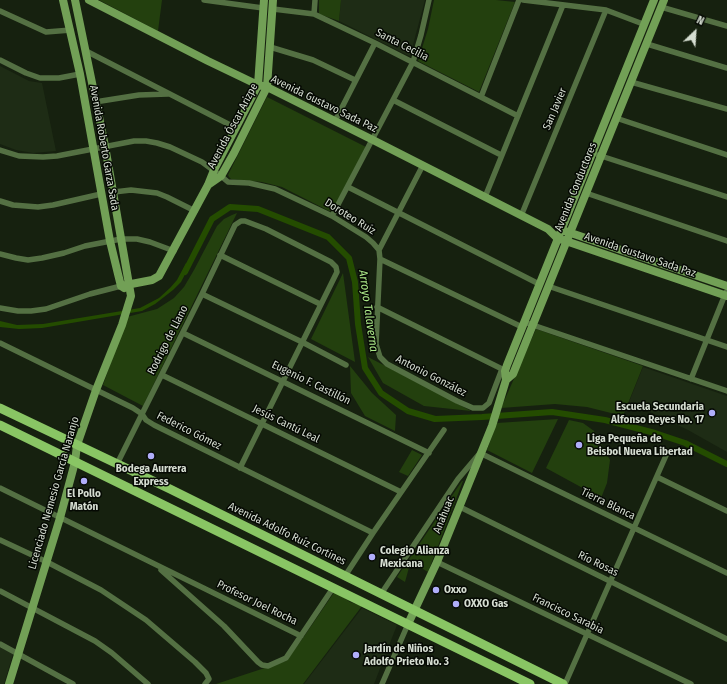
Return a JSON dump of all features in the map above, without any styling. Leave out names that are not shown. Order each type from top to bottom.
[{"type":"main road","name":"Avenida Adolfo Ruíz Cortines","points":[[0,408],[564,684]]},
{"type":"main road","points":[[0,425],[530,684]]},
{"type":"street","name":"Avenida Roberto Garza Sada","points":[[63,0],[80,74],[110,241],[125,285]]},
{"type":"street","name":"Avenida Roberto Garza Sada","points":[[75,0],[114,192],[121,239],[125,285]]},
{"type":"street","name":"Avenida Gustavo Sada Paz","points":[[89,0],[258,85],[267,87],[423,165],[548,229],[557,238],[726,291]]},
{"type":"street","points":[[204,0],[264,4]]},
{"type":"street","name":"Avenida Óscar Arizpe","points":[[208,185],[221,176],[267,87],[274,0]]},
{"type":"street","points":[[314,14],[315,0]]},
{"type":"street","points":[[332,216],[394,100],[412,62],[423,29],[429,0]]},
{"type":"street","points":[[481,97],[520,0]]},
{"type":"street","points":[[523,0],[606,10],[644,24]]},
{"type":"street","name":"Avenida Conductores","points":[[507,371],[532,326],[586,193],[596,154],[654,0]]},
{"type":"street","points":[[663,3],[727,26]]},
{"type":"street","name":"Avenida Conductores","points":[[492,426],[506,380],[507,371],[523,325],[557,238],[596,154],[616,118],[663,3]]},
{"type":"street","name":"Avenida Óscar Arizpe","points":[[125,285],[146,282],[157,278],[162,273],[258,85],[264,4]]},
{"type":"street","points":[[485,197],[563,5]]},
{"type":"street","name":"Santa Cecilia","points":[[273,9],[314,14],[375,43],[518,116]]},
{"type":"street","name":"San Javier","points":[[521,216],[606,10]]},
{"type":"street","points":[[0,11],[46,32],[71,30]]},
{"type":"street","points":[[335,121],[375,43]]},
{"type":"street","points":[[647,44],[727,68]]},
{"type":"street","points":[[270,47],[313,60],[355,80]]},
{"type":"street","points":[[86,51],[236,128]]},
{"type":"street","points":[[0,60],[40,78],[59,78],[80,74]]},
{"type":"street","points":[[631,82],[727,109]]},
{"type":"street","points":[[95,102],[133,96],[170,94]]},
{"type":"street","points":[[394,100],[501,155]]},
{"type":"street","points":[[616,118],[727,155]]},
{"type":"street","points":[[0,150],[19,156],[43,158],[134,141],[146,141],[157,143],[190,156],[202,162],[221,176]]},
{"type":"street","points":[[596,154],[727,197]]},
{"type":"street","points":[[379,250],[423,165]]},
{"type":"street","name":"Doroteo Ruíz","points":[[221,176],[228,182],[249,183],[275,189],[332,216],[366,237],[379,250],[380,259]]},
{"type":"street","points":[[348,187],[539,284]]},
{"type":"street","points":[[114,192],[131,190],[157,193],[167,196],[194,211]]},
{"type":"street","points":[[586,193],[727,240]]},
{"type":"street","points":[[0,201],[19,206],[53,205],[101,194]]},
{"type":"street","name":"Rodrigo de Llano","points":[[117,464],[235,225],[241,221],[249,222],[332,262],[336,267],[337,272],[320,304]]},
{"type":"street","name":"Avenida Gustavo Sada Paz","points":[[548,229],[561,230],[570,233],[726,291]]},
{"type":"street","points":[[0,254],[28,260],[121,239],[144,240],[174,251]]},
{"type":"street","points":[[220,255],[320,304],[284,381],[240,468]]},
{"type":"street","points":[[380,259],[523,325],[532,326],[727,391]]},
{"type":"street","name":"Antonio González","points":[[380,259],[376,344],[377,350],[387,364],[473,408],[483,408],[491,399],[507,371]]},
{"type":"street","points":[[0,308],[18,311],[46,309],[90,294],[125,285]]},
{"type":"street","name":"Licenciado Nemesio García Naranjo","points":[[9,684],[60,518],[78,445],[96,390],[122,325],[131,296],[125,285]]},
{"type":"street","points":[[548,286],[727,347]]},
{"type":"street","points":[[691,379],[726,291]]},
{"type":"street","points":[[202,294],[346,365]]},
{"type":"street","points":[[378,307],[507,371]]},
{"type":"street","name":"Eugenio F. Castillón","points":[[183,333],[429,453]]},
{"type":"street","name":"Federico Gómez","points":[[0,343],[133,408],[154,425],[373,533]]},
{"type":"street","name":"Jesús Cantú Leal","points":[[162,375],[401,492]]},
{"type":"street","name":"Anáhuac","points":[[408,624],[437,562],[492,426]]},
{"type":"street","points":[[345,576],[444,430]]},
{"type":"street","points":[[564,684],[668,451]]},
{"type":"street","points":[[381,594],[458,479],[480,453]]},
{"type":"street","name":"Tierra Blanca","points":[[480,453],[727,574]]},
{"type":"street","points":[[657,477],[727,511]]},
{"type":"street","name":"Profesor Joel Rocha","points":[[0,488],[301,636],[286,658],[268,666],[262,664],[224,626],[154,564]]},
{"type":"street","name":"Río Rosas","points":[[460,507],[727,639]]},
{"type":"street","points":[[0,540],[101,590],[146,620],[206,673],[207,682]]},
{"type":"street","name":"Francisco Sarabia","points":[[437,562],[691,684]]},
{"type":"street","points":[[301,636],[333,588]]},
{"type":"street","points":[[0,591],[94,641],[112,653],[148,684]]},
{"type":"street","points":[[382,684],[408,624]]},
{"type":"street","points":[[0,644],[74,684]]},
{"type":"shaded area","points":[[99,0],[162,0],[158,31]]},
{"type":"shaded area","points":[[319,0],[341,0],[339,21],[319,14]]},
{"type":"shaded area","points":[[341,0],[425,0],[410,56],[339,21]]},
{"type":"shaded area","points":[[434,0],[496,0],[515,2],[479,92],[418,61],[428,29]]},
{"type":"shaded area","points":[[0,66],[29,81],[42,83],[56,151],[33,153],[16,150],[0,144]]},
{"type":"shaded area","points":[[267,97],[366,147],[332,211],[329,211],[282,187],[262,182],[231,179],[229,177],[228,175]]},
{"type":"shaded area","points":[[237,213],[143,406],[103,385],[127,317],[157,309],[174,298],[184,287],[217,226],[224,219]]},
{"type":"shaded area","points":[[186,263],[190,265],[181,282],[155,304],[142,311],[42,328],[19,329],[0,327],[0,321],[17,325],[43,324],[140,308],[159,298],[170,288],[177,280]]},
{"type":"shaded area","points":[[343,273],[355,362],[311,339]]},
{"type":"shaded area","points":[[536,329],[643,366],[623,416],[587,407],[555,404],[501,408]]},
{"type":"shaded area","points":[[368,357],[471,411],[424,406],[383,383]]},
{"type":"shaded area","points":[[350,366],[372,393],[396,415],[395,431],[365,416],[351,393]]},
{"type":"shaded area","points":[[643,367],[727,396],[727,452],[688,430],[629,402]]},
{"type":"shaded area","points":[[558,419],[532,473],[487,450],[497,423]]},
{"type":"shaded area","name":"Liga Pequeña de Beisbol Nueva Libertad","points":[[569,420],[583,423],[594,431],[610,460],[607,483],[601,498],[546,468]]},
{"type":"shaded area","points":[[412,450],[422,455],[408,476],[399,472]]},
{"type":"shaded area","points":[[462,481],[428,572],[418,566],[410,564],[405,582],[397,577]]},
{"type":"shaded area","points":[[335,591],[350,602],[362,606],[303,684],[216,684],[286,661]]},
{"type":"shaded area","name":"Jardín de Niños Adolfo Prieto No. 3","points":[[362,608],[397,625],[374,684],[304,684]]},
{"type":"shaded area","points":[[0,647],[13,654],[4,684],[0,684]]},
{"type":"waterway","name":"Arroyo Talaverna","points":[[185,272],[212,219],[230,207],[258,209],[328,237],[349,258],[355,282],[358,324],[365,368],[381,393],[408,411],[435,419],[552,412],[605,420],[655,433],[685,443],[727,464]]},
{"type":"place","name":"Escuela Secundaria Alfonso Reyes No. 17","points":[[712,413]]},
{"type":"place","name":"Liga Pequeña de Beisbol Nueva Libertad","points":[[579,445]]},
{"type":"place","name":"Bodega Aurrera Express","points":[[151,456]]},
{"type":"place","name":"El Pollo Matón","points":[[84,481]]},
{"type":"place","name":"Colegio Alianza Mexicana","points":[[372,557]]},
{"type":"place","name":"Oxxo","points":[[436,590]]},
{"type":"place","name":"OXXO Gas","points":[[456,604]]},
{"type":"place","name":"Jardín de Niños Adolfo Prieto No. 3","points":[[356,655]]}]
